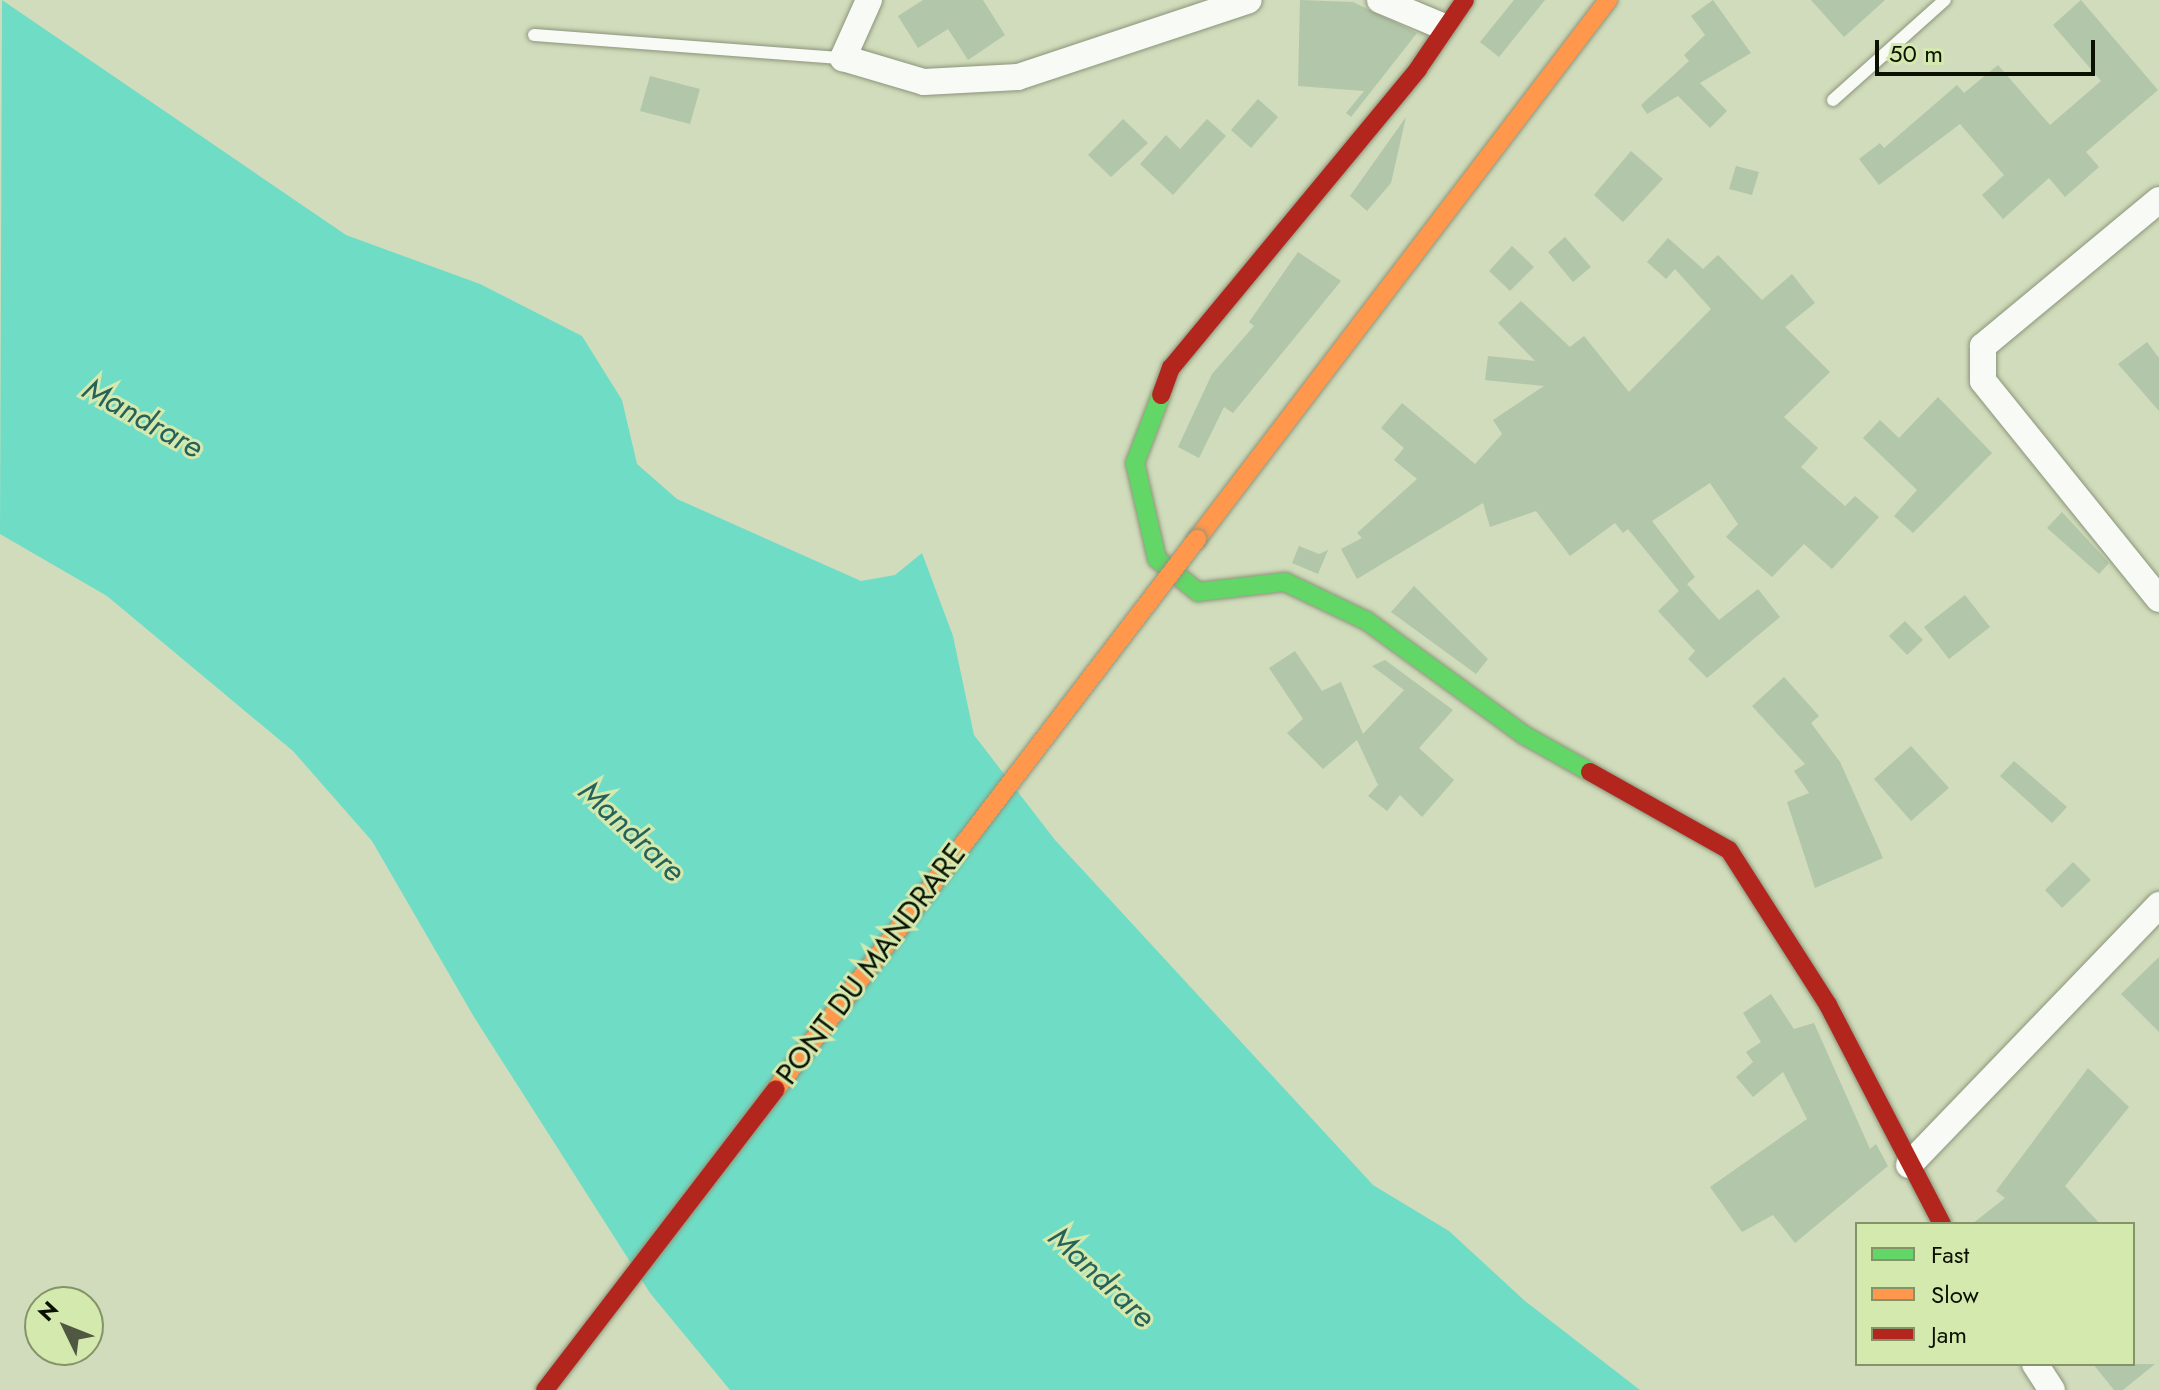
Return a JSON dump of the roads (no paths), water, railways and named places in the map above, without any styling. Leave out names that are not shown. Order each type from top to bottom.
[{"type":"street","points":[[869,0],[843,58],[924,82],[1018,77],[1125,47],[1249,0]]},
{"type":"street","points":[[1380,0],[1442,26]]},
{"type":"street","points":[[1465,0],[1442,26],[1418,69],[1171,368],[1135,463],[1157,559],[1198,592],[1285,582],[1367,621],[1524,735],[1729,850],[1828,1005],[1941,1222]]},
{"type":"street","name":"PONT DU MANDRARE","points":[[545,1390],[1608,0]]},
{"type":"street","points":[[2159,200],[1983,346],[1983,381],[2159,599]]},
{"type":"street","points":[[1909,1165],[2159,905]]},
{"type":"street","points":[[2036,1366],[2052,1390]]},
{"type":"lane","points":[[1833,100],[1945,0]]},
{"type":"lane","points":[[534,35],[843,58]]},
{"type":"water","name":"Mandrare","points":[[2,0],[346,235],[480,284],[582,336],[622,400],[637,464],[677,499],[861,581],[895,575],[922,553],[953,636],[974,735],[1055,840],[1373,1185],[1449,1231],[1525,1301],[1640,1390],[730,1390],[650,1293],[474,1017],[372,841],[293,751],[107,596],[0,534]]}]
